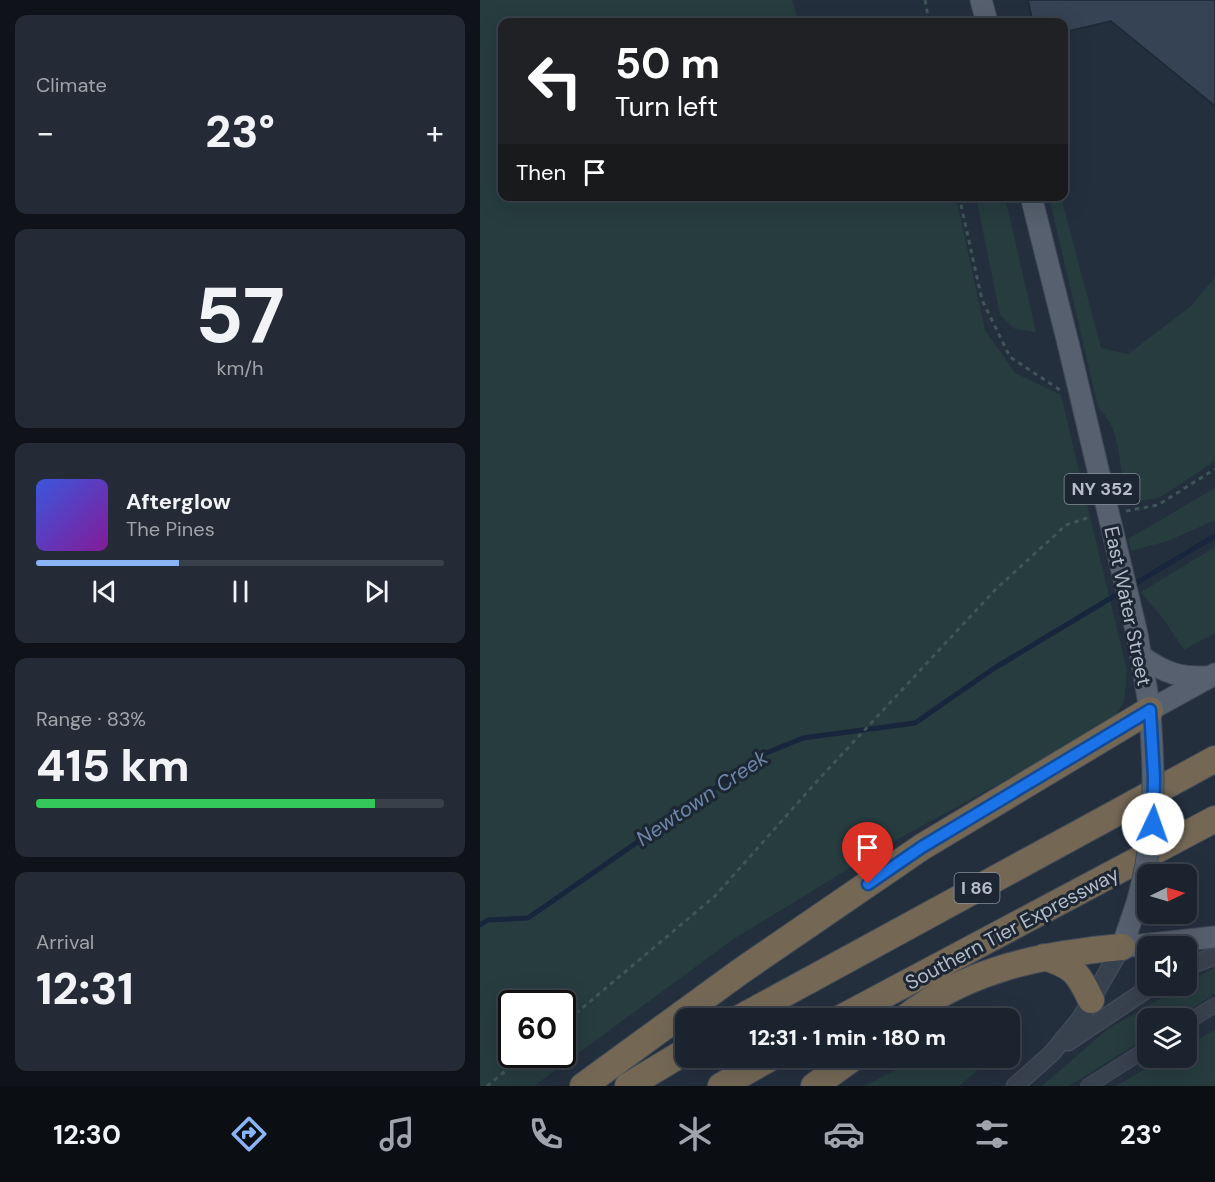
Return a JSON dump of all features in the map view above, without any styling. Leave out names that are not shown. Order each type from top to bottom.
[{"type":"highway","points":[[583,1086],[741,971],[922,847],[1150,710]]},
{"type":"highway","name":"I 86","points":[[758,1008],[1215,759]]},
{"type":"highway","name":"Southern Tier Expressway","points":[[860,1008],[1215,819]]},
{"type":"highway","points":[[920,1008],[952,987],[1010,964],[1044,957],[1122,947]]},
{"type":"highway","points":[[1044,957],[1066,964],[1075,971],[1091,1000]]},
{"type":"highway","points":[[628,1086],[675,1058]]},
{"type":"highway","points":[[721,1086],[752,1068]]},
{"type":"highway","points":[[814,1086],[839,1068]]},
{"type":"main road","points":[[981,0],[986,18]]},
{"type":"main road","name":"East Water Street","points":[[1032,201],[1137,634],[1150,710],[1152,829],[1147,868],[1122,947]]},
{"type":"main road","points":[[1142,657],[1165,673],[1185,678],[1212,676]]},
{"type":"main road","points":[[1150,710],[1212,676]]},
{"type":"main road","points":[[1122,947],[1215,937]]},
{"type":"street","points":[[1052,1053],[1080,1019],[1122,947]]},
{"type":"street","points":[[1197,963],[1215,956]]},
{"type":"street","points":[[1015,1086],[1052,1053],[1137,996]]},
{"type":"street","points":[[1197,1016],[1215,1005]]},
{"type":"street","points":[[1088,1086],[1137,1055]]},
{"type":"path","points":[[925,0],[928,18]]},
{"type":"path","points":[[960,201],[982,300],[1010,357],[1065,394]]},
{"type":"path","points":[[576,1013],[715,896],[819,778],[994,590]]},
{"type":"path","points":[[487,1086],[509,1068]]},
{"type":"green space","points":[[480,0],[792,0],[798,18],[498,18],[498,201],[957,201],[985,330],[1015,373],[1061,395],[1127,671],[1124,702],[1110,723],[889,844],[732,940],[576,1055],[576,990],[498,990],[498,1068],[558,1068],[534,1086],[480,1086]]},
{"type":"green space","points":[[977,201],[1006,201],[1036,332],[1015,329],[1000,315]]},
{"type":"green space","points":[[1050,201],[1062,201],[1101,348],[1128,354],[1190,307],[1215,277],[1215,461],[1159,498],[1132,502],[1126,490],[1113,430],[1098,407]]},
{"type":"green space","points":[[1215,488],[1215,520],[1168,541],[1131,551],[1128,539]]},
{"type":"green space","points":[[1215,547],[1215,633],[1184,650],[1164,620],[1141,592]]},
{"type":"green space","points":[[1215,967],[1215,994],[1193,1008],[1144,1008],[1165,996],[1197,996],[1197,977]]},
{"type":"green space","points":[[1137,1012],[1137,1043],[1069,1086],[1042,1086],[1108,1029]]},
{"type":"green space","points":[[1215,1030],[1215,1086],[1116,1086],[1147,1068],[1197,1068],[1197,1040]]},
{"type":"green space","points":[[900,1068],[980,1068],[959,1086],[863,1086]]},
{"type":"building","points":[[1028,0],[1215,0],[1215,106],[1111,21],[1068,31],[1068,18],[1032,18]]},
{"type":"waterway","name":"Newtown Creek","points":[[1131,586],[1215,536]]},
{"type":"waterway","name":"Newtown Creek","points":[[480,925],[488,920],[528,918],[766,753],[803,738],[915,723],[993,669],[1121,592]]},
{"type":"route","points":[[868,884],[922,847],[1150,710],[1154,777],[1153,824]]}]
